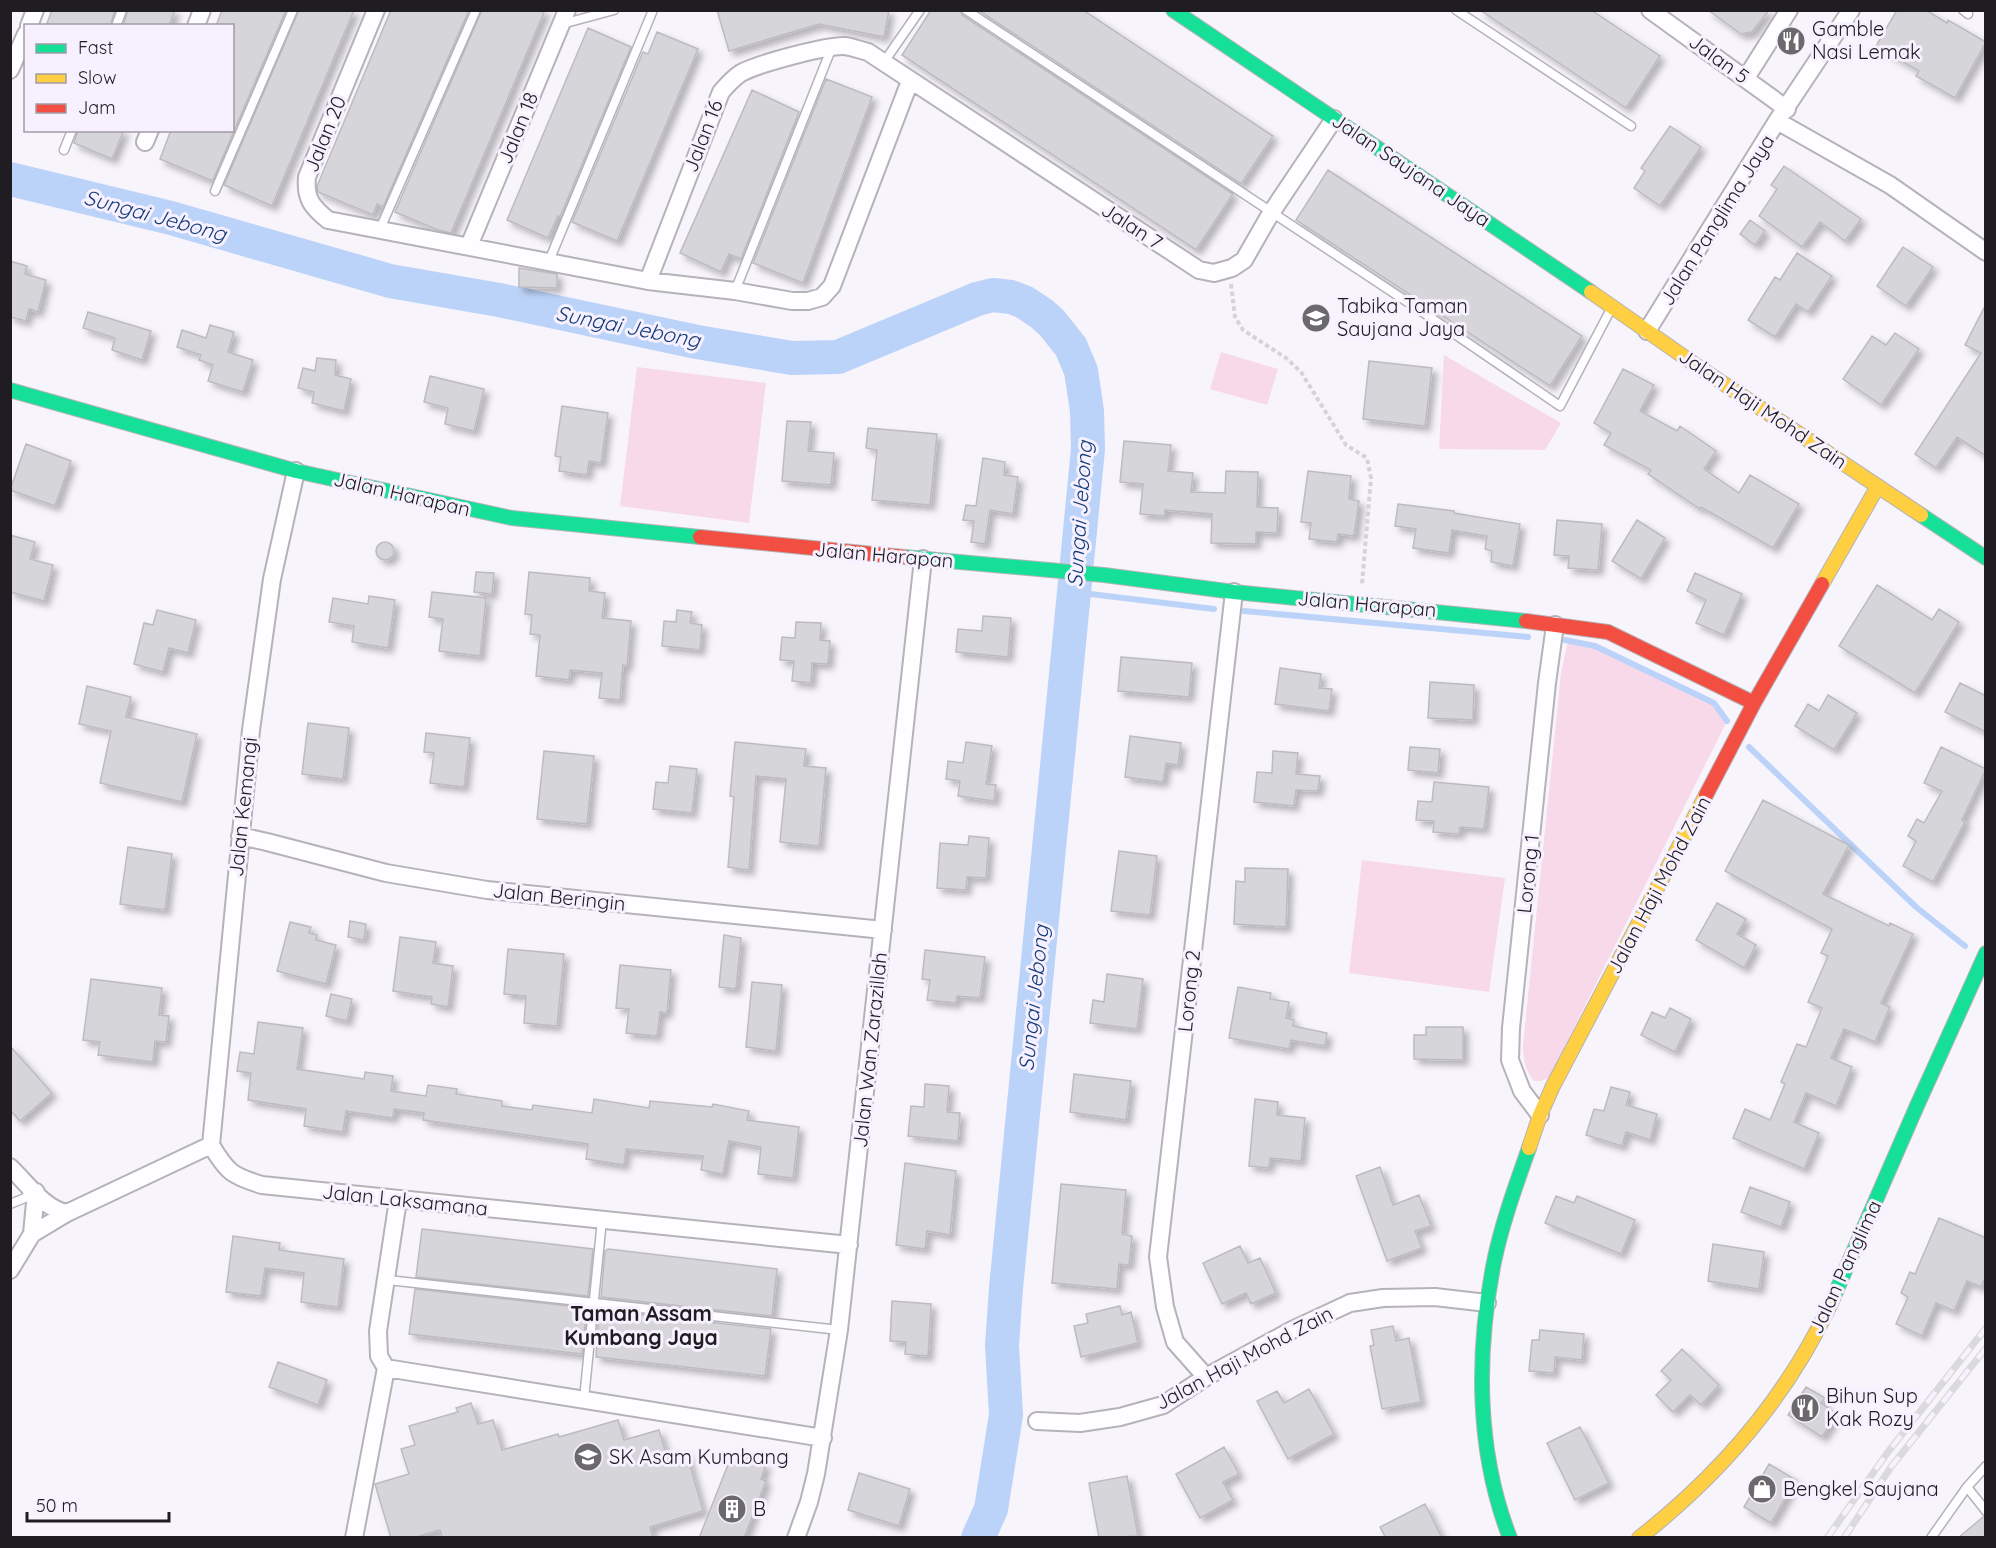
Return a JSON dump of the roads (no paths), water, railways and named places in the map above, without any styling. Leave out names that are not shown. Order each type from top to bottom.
[{"type":"street","name":"Jalan 20","points":[[376,10],[307,177],[305,191],[315,209],[328,220],[648,281],[735,291],[792,301],[808,301],[822,297],[832,286],[910,81]]},
{"type":"street","name":"Jalan Saujana Jaya","points":[[1173,10],[1490,222],[1647,332]]},
{"type":"street","name":"Jalan 5","points":[[1650,10],[1669,19],[1746,78],[1782,115],[1890,185],[1986,252]]},
{"type":"street","points":[[1746,78],[1789,10]]},
{"type":"street","name":"Jalan Panglima Jaya","points":[[1647,332],[1782,115],[1851,10]]},
{"type":"street","name":"Jalan 18","points":[[469,246],[564,17]]},
{"type":"street","points":[[10,70],[24,38]]},
{"type":"street","name":"Jalan 16","points":[[648,281],[721,92],[731,80],[742,72],[756,67],[832,46],[847,46],[868,52],[884,63]]},
{"type":"street","name":"Jalan 7","points":[[884,63],[1199,270],[1214,273],[1232,268],[1244,260],[1271,213]]},
{"type":"street","points":[[1271,213],[1334,119]]},
{"type":"street","name":"Jalan Haji Mohd Zain","points":[[1647,332],[1986,558]]},
{"type":"street","name":"Jalan Harapan","points":[[10,390],[296,471],[512,518],[923,559],[1104,574],[1234,592],[1428,610],[1608,632],[1754,703]]},
{"type":"street","name":"Jalan Kemangi","points":[[211,1145],[251,730],[267,615],[296,471]]},
{"type":"street","name":"Jalan Haji Mohd Zain","points":[[1510,1538],[1498,1507],[1488,1463],[1483,1351],[1487,1303],[1494,1262],[1507,1213],[1540,1115],[1553,1086],[1754,703],[1878,486]]},
{"type":"street","name":"Jalan Wan Zarazillah","points":[[796,1538],[809,1502],[823,1438],[839,1330],[923,559]]},
{"type":"street","name":"Lorong 2","points":[[1206,1377],[1175,1342],[1165,1307],[1158,1257],[1234,592]]},
{"type":"street","name":"Lorong 1","points":[[1540,1115],[1522,1091],[1510,1060],[1511,1028],[1555,625]]},
{"type":"street","name":"Jalan Beringin","points":[[240,836],[386,873],[487,890],[883,930]]},
{"type":"street","name":"Jalan Panglima","points":[[1639,1538],[1697,1490],[1735,1450],[1779,1396],[1808,1347],[1847,1268],[1986,952]]},
{"type":"street","points":[[10,1270],[32,1234],[67,1213],[211,1145]]},
{"type":"street","name":"Jalan Laksamana","points":[[211,1145],[221,1162],[236,1177],[262,1185],[849,1245]]},
{"type":"street","points":[[10,1167],[53,1208],[67,1213]]},
{"type":"street","points":[[32,1234],[34,1190]]},
{"type":"street","points":[[354,1538],[386,1368],[379,1356],[378,1331],[388,1280],[398,1200]]},
{"type":"street","name":"Jalan Haji Mohd Zain","points":[[1037,1421],[1080,1423],[1131,1414],[1163,1405],[1206,1377],[1292,1330],[1350,1303],[1383,1298],[1435,1297],[1487,1303]]},
{"type":"street","points":[[386,1368],[823,1438]]},
{"type":"lane","points":[[215,191],[293,10]]},
{"type":"lane","points":[[380,229],[476,10]]},
{"type":"lane","points":[[564,17],[614,10]]},
{"type":"lane","points":[[549,261],[653,10]]},
{"type":"lane","points":[[884,63],[920,10]]},
{"type":"lane","points":[[966,10],[1418,309],[1560,406],[1612,306]]},
{"type":"lane","points":[[1456,10],[1631,126]]},
{"type":"lane","points":[[735,291],[832,46]]},
{"type":"lane","points":[[64,150],[71,132]]},
{"type":"lane","points":[[10,1204],[25,1198],[34,1190]]},
{"type":"lane","points":[[584,1399],[602,1220]]},
{"type":"lane","points":[[388,1280],[839,1330]]},
{"type":"lane","points":[[1931,1538],[1967,1487],[1986,1466]]},
{"type":"lane","points":[[1967,1487],[1986,1511]]},
{"type":"waterway","name":"Sungai Jebong","points":[[10,179],[171,218],[390,281],[499,300],[697,342],[792,358],[838,357],[977,299],[993,295],[1011,297],[1024,302],[1052,323],[1071,347],[1081,371],[1087,411],[1088,449],[1006,1288],[1002,1345],[1006,1415],[991,1509],[978,1538]]},
{"type":"waterway","points":[[1074,592],[1214,609]]},
{"type":"waterway","points":[[1244,611],[1528,637]]},
{"type":"waterway","points":[[1565,640],[1595,646],[1714,703],[1727,721]]},
{"type":"waterway","points":[[1749,747],[1916,907],[1965,946]]},
{"type":"railway","points":[[1827,1538],[1888,1452],[1986,1328]]},
{"type":"railway","points":[[1844,1538],[1891,1467],[1986,1348]]},
{"type":"place","name":"Gamble Nasi Lemak","points":[[1791,41]]},
{"type":"place","name":"Tabika Taman Saujana Jaya","points":[[1316,318]]},
{"type":"place","name":"Bihun Sup Kak Rozy","points":[[1805,1408]]},
{"type":"place","name":"SK Asam Kumbang","points":[[588,1457]]},
{"type":"place","name":"Bengkel Saujana","points":[[1762,1489]]},
{"type":"place","name":"B","points":[[732,1509]]},
{"type":"district","name":"Taman Assam Kumbang Jaya","points":[[641,1326]]}]
